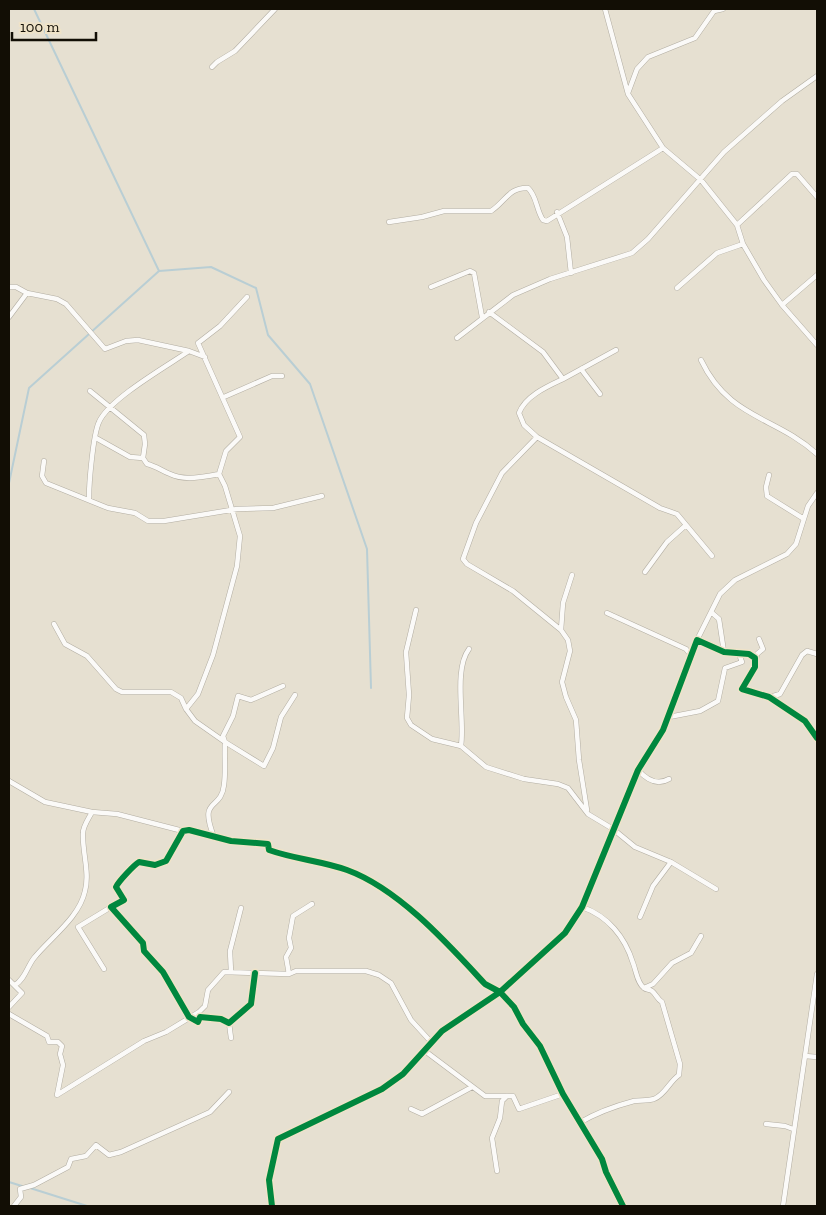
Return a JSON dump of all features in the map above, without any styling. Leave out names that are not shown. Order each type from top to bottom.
[{"type":"street","points":[[212,67],[235,51],[275,9]]},
{"type":"street","points":[[605,9],[628,94],[663,148],[701,180],[738,224],[743,244],[782,305],[817,345]]},
{"type":"street","points":[[628,94],[637,69],[648,57],[694,38],[714,11],[723,9]]},
{"type":"street","points":[[457,338],[513,295],[632,253],[648,239],[724,152],[752,126],[817,76]]},
{"type":"street","points":[[389,222],[422,218],[444,211],[491,210],[498,206],[510,192],[521,188],[528,188],[532,192],[543,220],[547,221],[558,212],[663,148]]},
{"type":"street","points":[[738,224],[792,174],[797,174],[817,198]]},
{"type":"street","points":[[558,212],[567,237],[571,273]]},
{"type":"street","points":[[678,288],[717,254],[743,244]]},
{"type":"street","points":[[431,287],[470,271],[474,272],[482,317]]},
{"type":"street","points":[[782,305],[817,275]]},
{"type":"street","points":[[9,287],[16,286],[27,293],[57,299],[66,304],[105,349],[126,341],[138,340],[189,351],[205,358]]},
{"type":"street","points":[[9,317],[27,293]]},
{"type":"street","points":[[186,709],[198,694],[219,639],[237,566],[240,536],[219,474],[226,451],[240,437],[224,397],[198,343],[220,326],[247,297]]},
{"type":"street","points":[[489,312],[543,352],[563,379]]},
{"type":"street","points":[[616,350],[546,387],[523,404],[519,413],[524,425],[537,437],[660,508],[677,514],[712,556]]},
{"type":"street","points":[[89,498],[89,484],[99,422],[111,407],[132,390],[189,351]]},
{"type":"street","points":[[702,360],[709,377],[729,399],[754,417],[802,440],[817,454]]},
{"type":"street","points":[[581,369],[600,394]]},
{"type":"street","points":[[224,397],[272,376],[282,376]]},
{"type":"street","points":[[90,391],[144,435],[143,458],[147,464],[171,475],[204,477],[219,474]]},
{"type":"street","points":[[537,437],[502,473],[476,523],[463,559],[467,564],[513,591],[561,630],[568,640],[570,651],[562,682],[576,720],[579,760],[588,814]]},
{"type":"street","points":[[96,438],[130,457],[143,458]]},
{"type":"street","points":[[44,461],[42,476],[46,483],[89,498],[108,508],[135,513],[148,520],[164,521],[232,510],[273,508],[322,496]]},
{"type":"street","points":[[768,475],[767,496],[804,519]]},
{"type":"street","points":[[272,1206],[269,1180],[278,1140],[382,1089],[403,1074],[442,1031],[500,992],[565,933],[582,907],[638,770],[663,730],[690,654],[720,594],[735,580],[787,554],[796,544],[808,506],[817,494]]},
{"type":"street","points":[[645,572],[667,542],[686,525]]},
{"type":"street","points":[[561,630],[563,603],[572,575]]},
{"type":"street","points":[[416,610],[406,652],[409,696],[407,718],[411,725],[432,738],[460,746],[486,767],[524,779],[558,784],[568,788],[574,793],[588,814],[613,829],[635,847],[671,862],[716,888]]},
{"type":"street","points":[[606,612],[686,648],[690,654]]},
{"type":"street","points":[[711,612],[720,619],[724,652]]},
{"type":"street","points":[[54,624],[65,644],[86,656],[116,689],[122,692],[171,692],[181,698],[186,709],[196,721],[225,742],[264,766],[273,748],[281,717],[295,695]]},
{"type":"street","points":[[759,639],[763,648],[757,654],[755,667],[742,689],[769,697],[805,721],[817,738]]},
{"type":"street","points":[[697,640],[724,652],[749,654],[755,658],[756,662]]},
{"type":"street","points":[[460,746],[463,729],[461,666],[469,649]]},
{"type":"street","points":[[769,697],[780,694],[807,651],[817,654]]},
{"type":"street","points":[[668,717],[700,711],[718,701],[725,668],[742,662],[739,654]]},
{"type":"street","points":[[214,838],[207,817],[209,808],[222,796],[225,742],[223,736],[233,716],[238,696],[251,700],[283,686]]},
{"type":"street","points":[[638,770],[654,782],[663,782],[669,779]]},
{"type":"street","points":[[9,781],[45,802],[92,812],[117,814],[214,838],[268,844],[269,850],[285,856],[346,870],[361,876],[383,890],[408,909],[485,984],[500,992],[514,1007],[523,1024],[540,1046],[563,1094],[602,1159],[606,1172],[623,1206]]},
{"type":"street","points":[[15,985],[22,981],[26,968],[54,938],[81,902],[86,889],[83,831],[92,812]]},
{"type":"street","points":[[104,969],[78,927],[82,922],[124,900],[116,887],[117,883],[130,872],[132,866],[139,862],[160,864],[166,861],[183,831]]},
{"type":"street","points":[[640,917],[653,886],[671,862]]},
{"type":"street","points":[[289,974],[286,958],[291,948],[289,938],[293,916],[312,904]]},
{"type":"street","points":[[111,907],[143,943],[144,951],[163,972],[189,1017],[198,1022],[200,1017],[221,1019],[229,1023]]},
{"type":"street","points":[[579,1123],[596,1113],[635,1101],[654,1099],[663,1093],[672,1080],[679,1075],[680,1064],[672,1040],[666,1008],[652,991],[644,988],[638,978],[630,951],[620,934],[609,922],[593,911],[582,907]]},
{"type":"street","points":[[231,972],[230,951],[241,908]]},
{"type":"street","points":[[644,988],[653,984],[672,963],[691,953],[701,936]]},
{"type":"street","points":[[9,1014],[47,1036],[49,1042],[58,1042],[62,1046],[60,1054],[63,1065],[58,1096],[144,1041],[166,1032],[205,1006],[208,990],[224,972],[289,974],[296,971],[358,971],[380,975],[391,983],[412,1020],[432,1043]]},
{"type":"street","points":[[229,1023],[251,1004],[256,972]]},
{"type":"street","points":[[783,1206],[817,974]]},
{"type":"street","points":[[9,980],[22,993],[9,1007]]},
{"type":"street","points":[[229,1023],[231,1038]]},
{"type":"street","points":[[425,1051],[472,1088],[481,1090],[485,1096],[513,1096],[519,1109],[563,1094]]},
{"type":"street","points":[[805,1056],[817,1057]]},
{"type":"street","points":[[411,1109],[422,1114],[472,1088]]},
{"type":"street","points":[[14,1206],[21,1197],[20,1189],[34,1185],[68,1167],[71,1159],[86,1156],[96,1145],[109,1155],[121,1152],[210,1112],[229,1092]]},
{"type":"street","points":[[497,1171],[492,1138],[500,1118],[502,1101],[507,1096]]},
{"type":"street","points":[[766,1124],[793,1129]]},
{"type":"waterway","points":[[34,9],[159,271],[211,267],[256,288],[268,335],[310,384],[367,549],[371,688]]},
{"type":"waterway","points":[[9,483],[29,388],[159,271]]},
{"type":"waterway","points":[[9,1182],[25,1187]]},
{"type":"waterway","points":[[30,1188],[87,1206]]},
{"type":"cycle path","points":[[272,1206],[269,1180],[278,1139],[382,1089],[403,1074],[442,1031],[500,992],[565,933],[582,907],[638,770],[663,730],[697,640],[724,652],[749,654],[755,658],[755,667],[742,689],[769,697],[805,721],[817,738]]},
{"type":"cycle path","points":[[255,973],[251,1004],[229,1023],[221,1019],[200,1017],[198,1022],[189,1017],[163,972],[144,951],[143,943],[111,907],[124,900],[116,887],[117,885],[139,862],[155,865],[166,861],[183,831],[189,830],[231,841],[268,844],[269,850],[347,870],[385,890],[422,919],[485,984],[500,992],[514,1007],[523,1024],[540,1046],[563,1094],[602,1159],[606,1172],[623,1206]]}]
